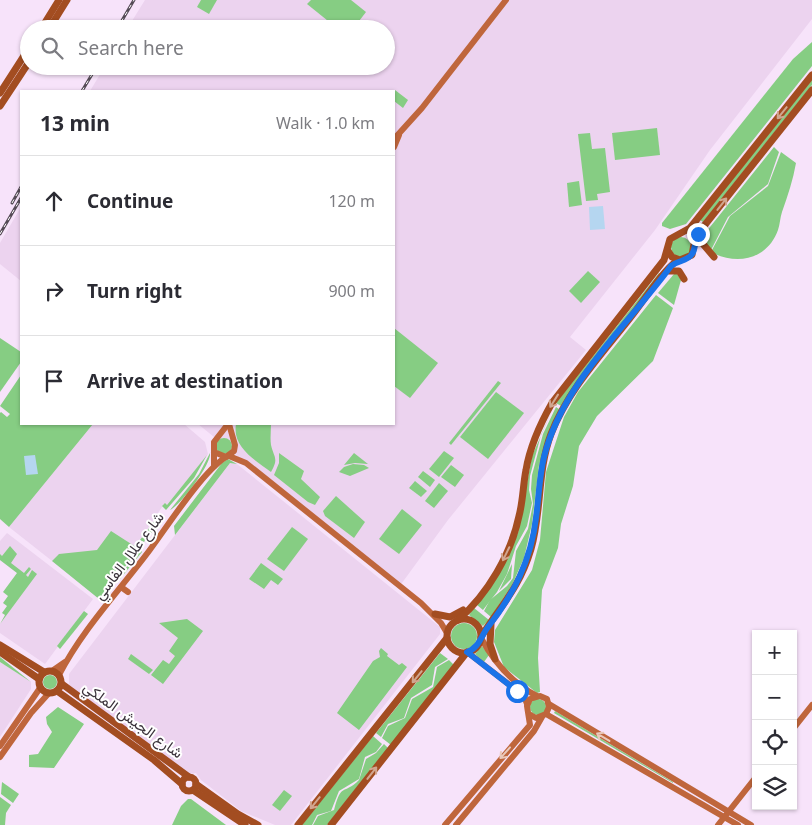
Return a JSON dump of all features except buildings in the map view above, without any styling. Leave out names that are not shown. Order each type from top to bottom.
[{"type":"main road","points":[[47,20],[59,0]]},
{"type":"main road","points":[[55,20],[67,0]]},
{"type":"main road","points":[[1,89],[20,59]]},
{"type":"main road","points":[[0,106],[20,75]]},
{"type":"main road","points":[[683,234],[812,75]]},
{"type":"main road","points":[[331,825],[467,652],[475,649],[511,595],[527,560],[534,532],[544,458],[552,433],[563,408],[581,380],[668,271],[678,260],[691,256],[694,243],[704,226],[812,90]]},
{"type":"main road","points":[[704,226],[703,244],[714,257]]},
{"type":"main road","points":[[298,825],[497,571],[512,541],[520,515],[530,453],[545,416],[566,383],[664,260],[670,239],[676,234],[683,234],[691,238],[694,243]]},
{"type":"main road","points":[[668,251],[672,257],[678,260]]},
{"type":"main road","points":[[668,271],[679,271],[684,279]]},
{"type":"main road","points":[[433,613],[454,616],[472,605]]},
{"type":"main road","points":[[457,620],[466,619],[474,623],[479,629],[481,638]]},
{"type":"main road","points":[[491,623],[490,644],[495,660]]},
{"type":"main road","points":[[447,636],[454,649],[467,652]]},
{"type":"main road","points":[[0,645],[48,671],[60,675],[62,684],[53,692],[40,688],[39,680],[0,652]]},
{"type":"main road","points":[[39,680],[48,671]]},
{"type":"main road","name":"شارع الجيش الملكي","points":[[62,684],[189,777]]},
{"type":"main road","name":"شارع الجيش الملكي","points":[[53,692],[154,760],[182,784]]},
{"type":"main road","points":[[189,777],[194,780],[194,787],[186,790],[182,784],[189,777]]},
{"type":"main road","points":[[194,787],[245,825]]},
{"type":"main road","points":[[194,787],[258,825]]},
{"type":"street","points":[[396,137],[506,0]]},
{"type":"street","points":[[214,466],[214,442],[228,425]]},
{"type":"street","points":[[229,425],[235,448],[246,463],[433,613],[446,620],[457,620]]},
{"type":"street","points":[[220,436],[232,438]]},
{"type":"street","points":[[228,457],[235,448]]},
{"type":"street","points":[[214,452],[246,463]]},
{"type":"street","name":"شارع علال الفاسي","points":[[60,675],[66,662],[121,587],[214,466],[228,457]]},
{"type":"street","points":[[121,587],[128,592]]},
{"type":"street","points":[[433,613],[447,636]]},
{"type":"street","points":[[481,638],[495,660],[510,677],[537,696],[545,698],[549,704],[726,815],[738,825]]},
{"type":"street","points":[[445,825],[530,724],[530,714],[524,696],[467,652]]},
{"type":"street","name":"شارع علال الفاسي","points":[[48,671],[66,662]]},
{"type":"street","points":[[0,746],[40,688]]},
{"type":"street","points":[[0,757],[31,713],[53,692]]},
{"type":"street","points":[[527,704],[530,699],[537,696]]},
{"type":"street","points":[[456,825],[534,731],[549,704]]},
{"type":"street","points":[[797,724],[812,705]]},
{"type":"street","points":[[530,714],[536,718],[544,716],[618,754],[726,815],[751,825]]},
{"type":"street","points":[[718,825],[752,782]]},
{"type":"shaded area","points":[[145,0],[812,0],[812,19],[710,150],[655,230],[570,337],[586,350],[448,520],[399,587],[199,425],[395,425],[395,90],[91,90],[100,75],[395,75],[395,20],[133,20]]},
{"type":"shaded area","points":[[20,209],[20,280],[0,264],[0,243]]},
{"type":"shaded area","points":[[92,425],[185,425],[205,442],[208,454],[167,505],[164,504],[140,540],[94,594],[9,527]]},
{"type":"shaded area","points":[[230,463],[237,464],[440,627],[440,634],[291,825],[275,825],[241,811],[201,780],[196,773],[188,774],[69,685],[69,674]]},
{"type":"shaded area","points":[[7,533],[93,599],[45,664],[0,633],[0,624],[30,583],[0,560],[0,541]]},
{"type":"shaded area","points":[[0,662],[31,682],[31,689],[0,737]]},
{"type":"green space","points":[[201,0],[217,0],[209,14],[197,7]]},
{"type":"green space","points":[[311,0],[351,0],[366,12],[360,20],[327,20],[307,4]]},
{"type":"green space","points":[[812,42],[812,66],[686,224],[670,229],[662,226],[662,223],[793,59]]},
{"type":"green space","points":[[812,80],[812,85],[703,222],[700,220]]},
{"type":"green space","points":[[395,90],[408,100],[403,108],[395,102]]},
{"type":"green space","points":[[657,128],[660,155],[615,160],[612,133]]},
{"type":"green space","points":[[590,133],[592,149],[605,148],[610,192],[597,194],[598,200],[586,201],[578,134]]},
{"type":"green space","points":[[774,147],[779,152],[768,184],[728,217],[711,250],[707,244],[706,232]]},
{"type":"green space","points":[[781,152],[796,163],[781,214],[779,228],[773,240],[760,253],[752,257],[734,259],[715,254],[712,250],[730,216],[768,186]]},
{"type":"green space","points":[[579,181],[582,205],[569,207],[567,183]]},
{"type":"green space","points":[[681,237],[688,240],[691,247],[688,254],[681,257],[674,254],[671,247],[674,240]]},
{"type":"green space","points":[[588,271],[600,282],[581,303],[569,291]]},
{"type":"green space","points":[[659,273],[661,274],[580,376],[561,406],[556,403]]},
{"type":"green space","points":[[674,274],[677,274],[681,280],[674,305],[658,293]]},
{"type":"green space","points":[[656,295],[673,308],[653,361],[597,416],[579,446],[573,486],[561,524],[558,548],[542,590],[538,658],[540,692],[537,693],[504,667],[494,642],[495,630],[532,570],[540,540],[546,472],[564,417],[578,392]]},
{"type":"green space","points":[[395,329],[438,363],[410,398],[395,387]]},
{"type":"green space","points":[[0,338],[20,351],[20,363],[0,392]]},
{"type":"green space","points":[[20,376],[20,425],[92,425],[9,527],[0,519],[0,413],[7,417],[10,414],[0,406]]},
{"type":"green space","points":[[498,381],[501,383],[451,445],[449,443]]},
{"type":"green space","points":[[496,392],[524,413],[488,459],[460,437]]},
{"type":"green space","points":[[556,407],[559,409],[539,465],[532,524],[524,558],[512,585],[491,617],[484,611],[490,600],[507,586],[513,578],[516,551],[528,529],[533,504],[532,475],[543,434]]},
{"type":"green space","points":[[236,425],[271,425],[271,445],[275,461],[271,472],[246,452],[238,440]]},
{"type":"green space","points":[[541,436],[530,476],[529,490],[532,503],[527,526],[516,546],[507,574],[497,592],[483,610],[477,605],[518,533],[532,456]]},
{"type":"green space","points":[[221,438],[227,438],[232,443],[230,452],[221,454],[216,449],[216,443]]},
{"type":"green space","points":[[444,451],[454,458],[439,477],[429,469]]},
{"type":"green space","points":[[210,453],[206,465],[195,483],[175,507],[170,510],[199,474]]},
{"type":"green space","points":[[279,453],[304,471],[301,479],[320,497],[315,505],[308,502],[274,475],[279,463]]},
{"type":"green space","points":[[354,453],[368,464],[355,463],[344,465]]},
{"type":"green space","points":[[207,455],[194,478],[166,510],[162,506],[165,503],[167,505]]},
{"type":"green space","points":[[228,459],[237,464],[230,463],[175,535],[174,526],[222,463]]},
{"type":"green space","points":[[353,464],[364,465],[369,468],[350,476],[339,472],[344,467]]},
{"type":"green space","points":[[451,465],[464,475],[455,487],[441,477]]},
{"type":"green space","points":[[423,471],[435,480],[430,487],[418,477]]},
{"type":"green space","points":[[415,481],[427,491],[421,497],[409,488]]},
{"type":"green space","points":[[439,483],[448,491],[434,508],[425,501]]},
{"type":"green space","points":[[336,496],[365,522],[354,538],[325,516],[323,511]]},
{"type":"green space","points":[[402,509],[422,525],[399,554],[379,539]]},
{"type":"green space","points":[[156,519],[158,524],[144,542],[140,540]]},
{"type":"green space","points":[[292,527],[308,539],[284,571],[267,559]]},
{"type":"green space","points":[[111,531],[139,549],[116,578],[111,574],[107,578],[113,582],[99,599],[52,561],[59,554],[97,550]]},
{"type":"green space","points":[[10,546],[17,554],[11,563],[24,573],[29,567],[31,569],[26,575],[28,577],[32,570],[37,574],[0,624],[5,615],[2,613],[7,606],[3,603],[8,596],[3,592],[17,573],[0,560],[0,554],[2,556]]},
{"type":"green space","points":[[141,549],[142,552],[120,579],[117,579]]},
{"type":"green space","points":[[261,563],[283,579],[278,585],[271,580],[264,589],[249,579]]},
{"type":"green space","points":[[512,564],[511,579],[499,591]]},
{"type":"green space","points":[[474,608],[489,620],[483,626],[469,615]]},
{"type":"green space","points":[[84,611],[88,614],[60,649],[57,646]]},
{"type":"green space","points":[[187,619],[203,631],[163,684],[151,675],[163,660],[169,664],[175,656],[169,651],[178,638],[159,623]]},
{"type":"green space","points":[[464,623],[473,627],[477,636],[473,645],[464,649],[455,645],[451,636],[455,627]]},
{"type":"green space","points":[[482,646],[489,655],[484,662],[475,654]]},
{"type":"green space","points":[[381,648],[388,654],[387,656],[399,665],[402,663],[407,667],[359,730],[337,713],[373,661],[380,657],[379,651]]},
{"type":"green space","points":[[440,653],[448,659],[435,667],[432,685],[411,698],[404,718],[388,724],[381,737],[376,733]]},
{"type":"green space","points":[[131,654],[153,670],[149,674],[128,659]]},
{"type":"green space","points":[[0,657],[31,682],[0,662]]},
{"type":"green space","points":[[449,660],[454,665],[391,745],[382,738],[388,726],[405,718],[412,699],[433,687],[437,667]]},
{"type":"green space","points":[[50,675],[55,677],[57,682],[55,687],[50,689],[45,687],[43,682],[45,677]]},
{"type":"green space","points":[[538,699],[544,701],[546,707],[544,713],[538,715],[532,713],[530,707],[532,701]]},
{"type":"green space","points":[[58,707],[84,724],[54,768],[29,767],[29,755],[38,754],[52,732],[47,724],[46,717]]},
{"type":"green space","points":[[555,711],[673,782],[673,783],[554,713]]},
{"type":"green space","points":[[373,736],[382,744],[376,752],[365,757],[359,779],[339,791],[331,811],[317,815],[312,825],[302,825]]},
{"type":"green space","points":[[384,744],[388,748],[327,825],[313,825],[318,816],[334,810],[341,792],[359,780],[366,759],[376,753]]},
{"type":"green space","points":[[2,782],[19,794],[13,803],[1,794]]},
{"type":"green space","points":[[284,790],[292,796],[280,811],[272,805]]},
{"type":"green space","points":[[0,797],[11,805],[6,813],[5,825],[0,825]]},
{"type":"green space","points":[[188,799],[191,799],[226,825],[172,825],[181,806]]},
{"type":"water","points":[[603,206],[605,229],[590,230],[589,207]]},
{"type":"water","points":[[35,455],[38,474],[26,475],[24,456]]},
{"type":"railway","points":[[122,20],[134,0]]},
{"type":"railway","points":[[83,90],[92,75]]},
{"type":"railway","points":[[12,203],[20,189]]},
{"type":"railway","points":[[0,234],[20,200]]},
{"type":"route","points":[[517,691],[467,652],[478,646],[484,632],[505,605],[522,574],[534,532],[541,472],[547,445],[563,408],[574,390],[671,266],[678,260],[686,260],[692,255],[695,238],[698,234]]}]
